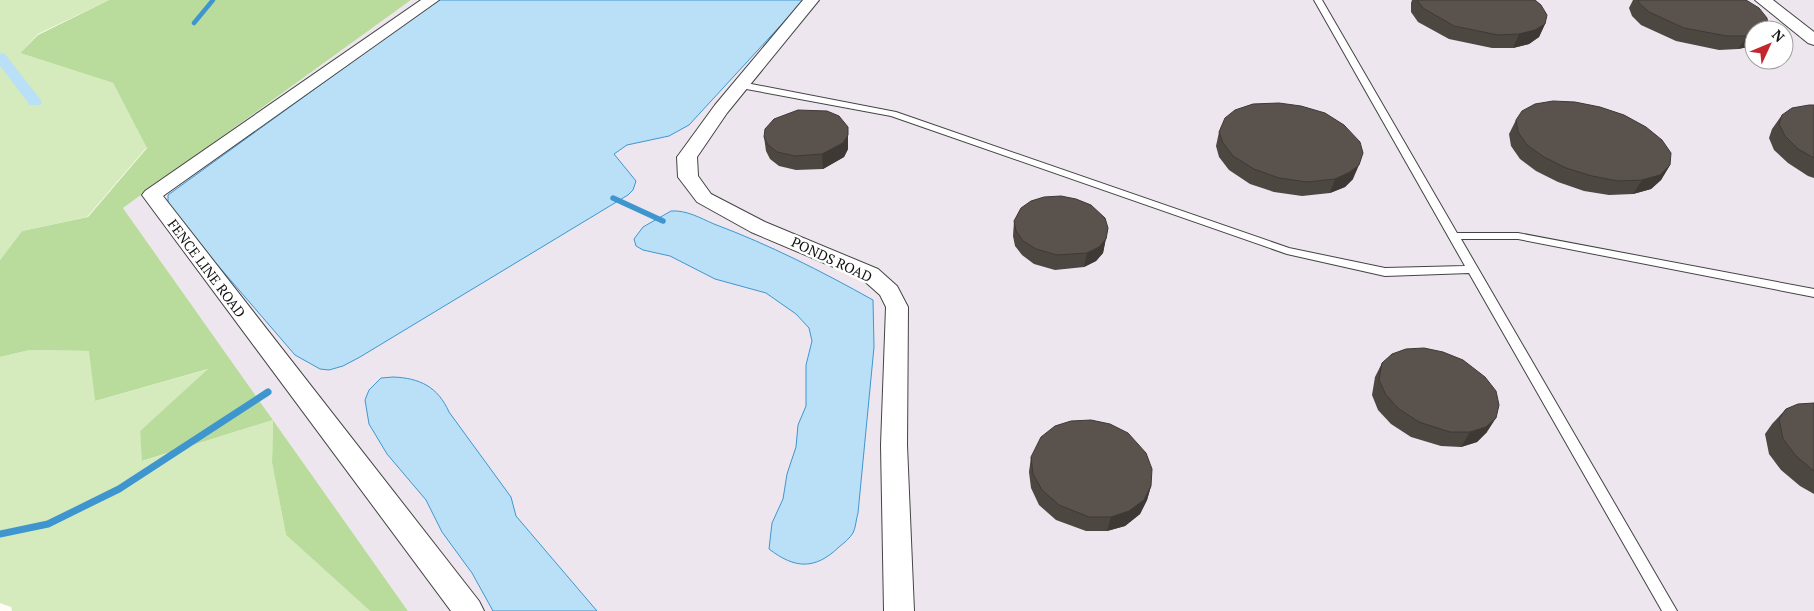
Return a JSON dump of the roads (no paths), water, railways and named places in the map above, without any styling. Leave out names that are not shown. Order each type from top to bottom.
[{"type":"street","name":"FENCE LINE ROAD","points":[[431,0],[152,195],[469,611]]},
{"type":"street","name":"PONDS ROAD","points":[[811,0],[741,85],[687,157],[688,177],[704,198],[751,223],[870,274],[889,291],[897,307],[894,445],[898,611]]},
{"type":"street","points":[[1763,0],[1814,40]]},
{"type":"lane","points":[[1318,0],[1670,611]]},
{"type":"lane","points":[[741,85],[893,114],[1288,251],[1385,272],[1472,269]]},
{"type":"lane","points":[[1453,236],[1518,236],[1814,293]]},
{"type":"water","points":[[438,0],[804,0],[689,125],[669,136],[627,145],[614,154],[636,181],[633,190],[628,195],[360,357],[343,366],[329,370],[320,369],[295,355],[177,218],[168,202],[168,195]]},
{"type":"water","points":[[671,211],[693,215],[755,241],[815,269],[873,300],[874,347],[858,513],[852,535],[822,560],[805,564],[796,563],[778,556],[769,549],[772,523],[783,499],[787,474],[796,447],[798,425],[806,406],[806,365],[812,341],[809,328],[796,314],[766,293],[715,279],[670,256],[643,250],[636,246],[634,239],[643,227]]},
{"type":"water","points":[[381,378],[412,379],[434,390],[511,497],[516,516],[597,611],[493,611],[472,573],[442,532],[426,500],[387,454],[369,424],[365,400],[369,390]]},
{"type":"waterway","points":[[194,23],[213,0]]},
{"type":"waterway","points":[[0,57],[35,102]]},
{"type":"waterway","points":[[613,198],[663,221]]},
{"type":"waterway","points":[[0,534],[48,524],[119,489],[268,392]]}]
